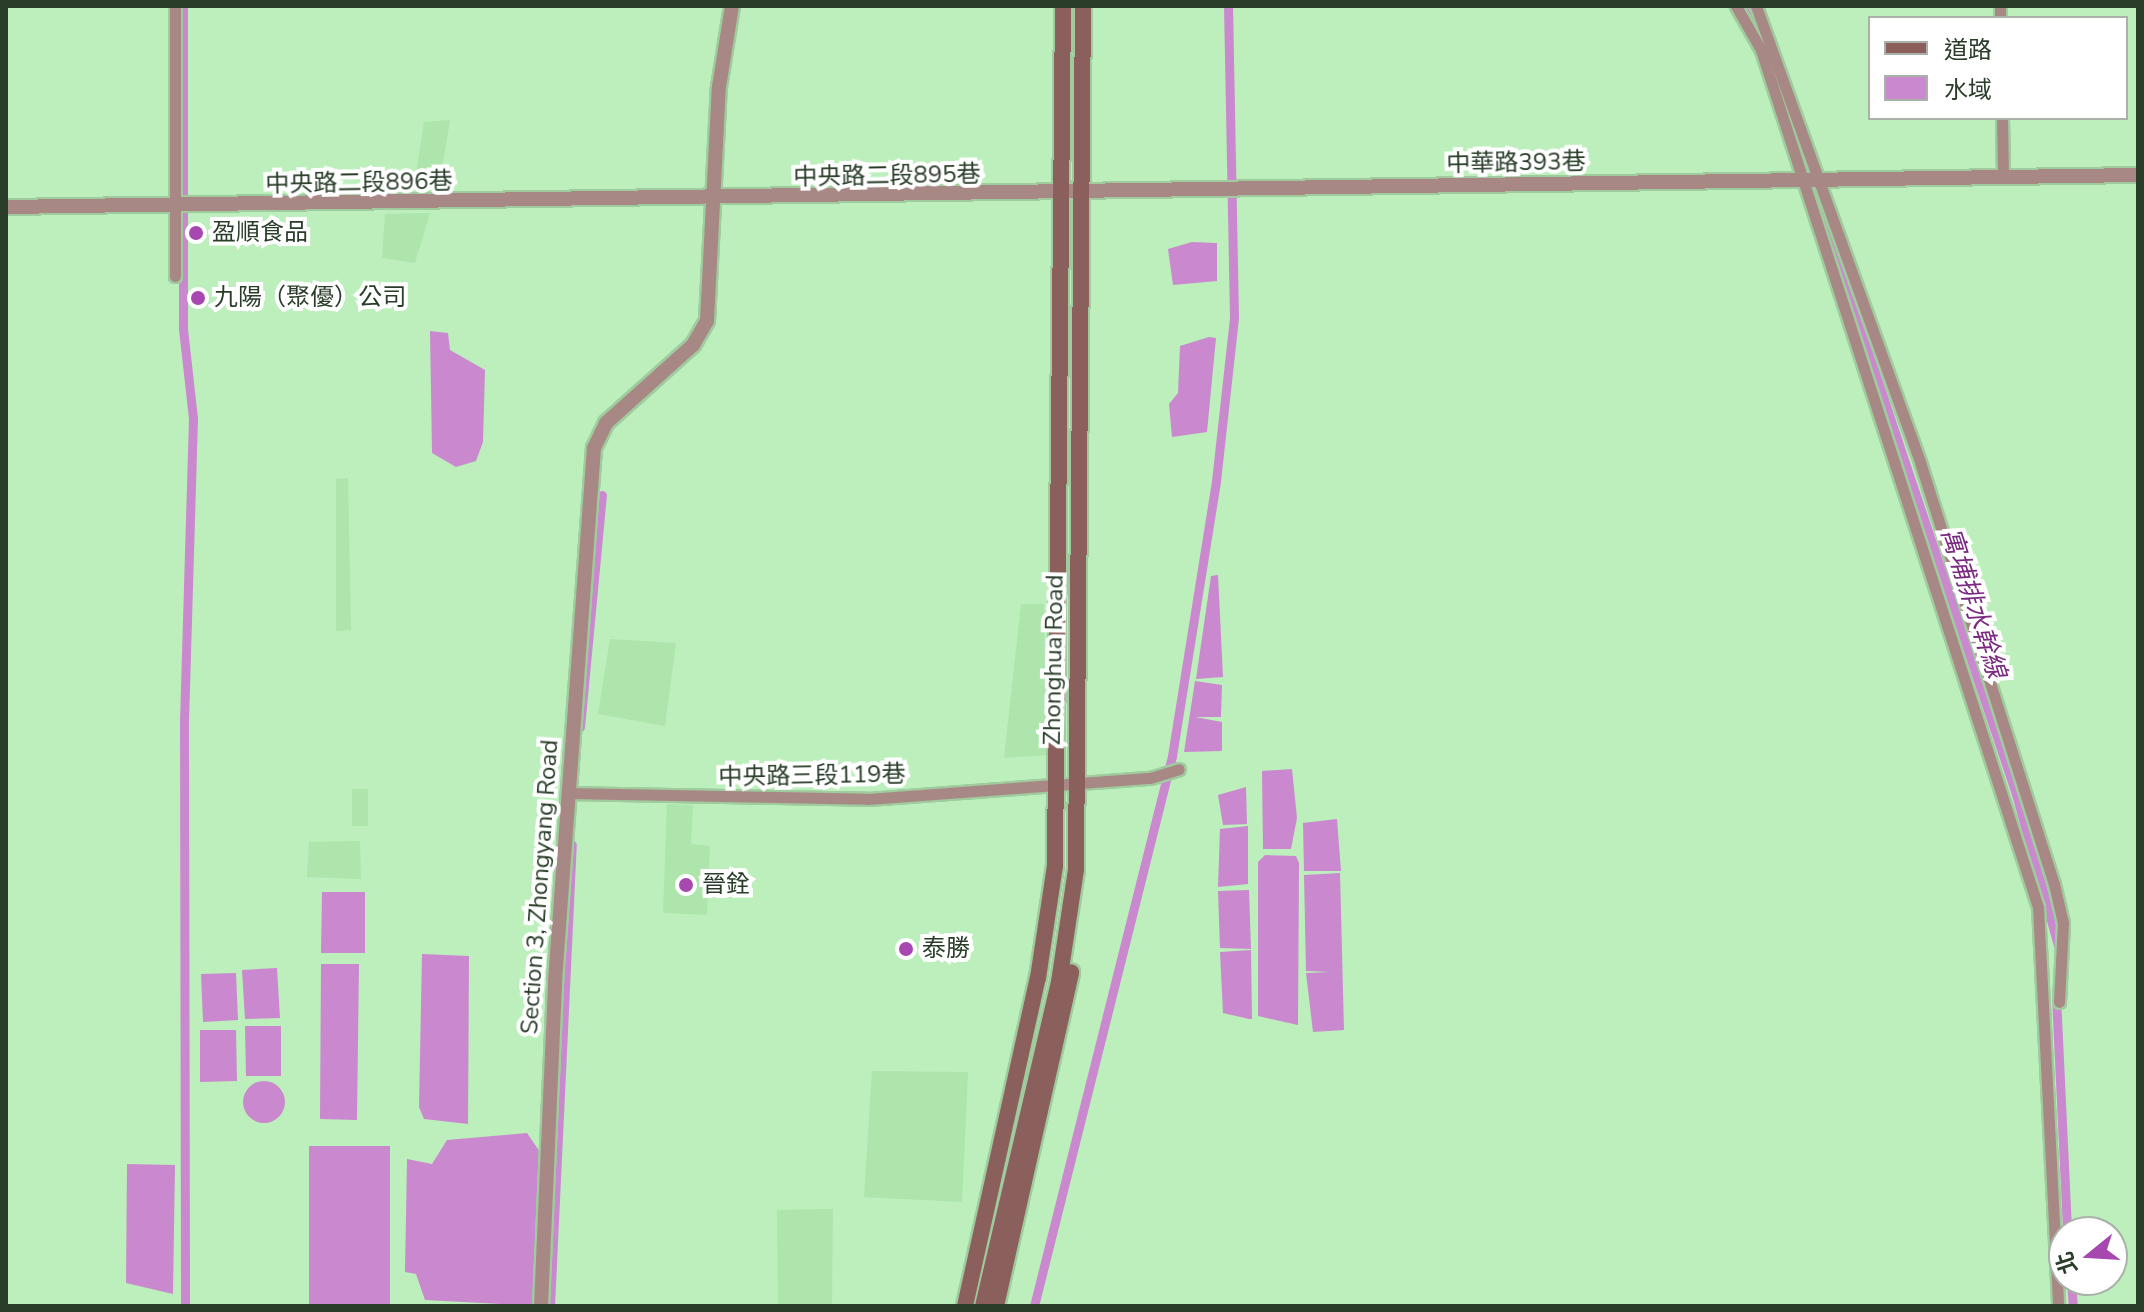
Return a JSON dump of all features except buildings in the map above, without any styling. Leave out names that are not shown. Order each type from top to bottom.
[{"type":"main road","name":"Zhonghua Road","points":[[1063,6],[1073,193]]},
{"type":"main road","name":"Zhonghua Road","points":[[983,1306],[1059,982],[1076,869],[1072,782],[1072,6]]},
{"type":"main road","name":"Zhonghua Road","points":[[974,1306],[1048,980],[1066,869],[1072,782],[1073,193],[1083,6]]},
{"type":"main road","name":"Zhonghua Road","points":[[1073,193],[1093,6]]},
{"type":"main road","name":"Zhonghua Road","points":[[965,1306],[1038,978],[1055,865],[1072,782]]},
{"type":"main road","name":"Zhonghua Road","points":[[996,1306],[1069,986],[1085,869],[1072,782]]},
{"type":"street","points":[[175,6],[175,276]]},
{"type":"street","name":"Section 3, Zhongyang Road","points":[[541,1306],[567,793],[591,472],[606,423],[705,327],[712,200],[732,6]]},
{"type":"street","points":[[1736,6],[1761,50],[2042,922],[2040,1028],[2058,1306]]},
{"type":"street","points":[[1756,6],[1823,180],[1920,462],[2054,884],[2063,923],[2059,1002]]},
{"type":"street","points":[[2002,120],[2003,176]]},
{"type":"street","name":"中華路393巷","points":[[1073,193],[1226,193],[2138,175]]},
{"type":"street","name":"中央路二段895巷","points":[[712,200],[1073,193]]},
{"type":"street","name":"中央路二段896巷","points":[[6,207],[712,200]]},
{"type":"street","points":[[1894,461],[1920,462]]},
{"type":"street","name":"中央路三段119巷","points":[[567,793],[868,799],[1157,774],[1179,769]]},
{"type":"shaded area","points":[[450,120],[438,192],[413,194],[424,122]]},
{"type":"shaded area","points":[[430,213],[415,263],[382,258],[385,214]]},
{"type":"shaded area","points":[[348,478],[351,630],[336,631],[336,479]]},
{"type":"shaded area","points":[[1021,604],[1044,604],[1046,755],[1004,758]]},
{"type":"shaded area","points":[[610,639],[676,643],[665,726],[598,714]]},
{"type":"shaded area","points":[[352,789],[368,789],[368,826],[352,826]]},
{"type":"shaded area","name":"晉銓","points":[[667,804],[693,805],[691,844],[710,846],[707,915],[663,913]]},
{"type":"shaded area","points":[[360,841],[361,879],[307,877],[309,842]]},
{"type":"shaded area","points":[[872,1071],[968,1072],[962,1202],[864,1197]]},
{"type":"shaded area","points":[[833,1209],[832,1306],[778,1306],[777,1210]]},
{"type":"water","points":[[1192,242],[1217,243],[1217,281],[1173,285],[1168,249]]},
{"type":"water","points":[[430,331],[448,333],[450,350],[485,370],[483,442],[476,461],[456,467],[432,453]]},
{"type":"water","points":[[1209,337],[1216,338],[1207,432],[1172,437],[1169,404],[1178,393],[1180,346]]},
{"type":"water","points":[[1218,575],[1223,677],[1196,679],[1211,576]]},
{"type":"water","points":[[1195,681],[1222,685],[1221,717],[1195,717],[1222,722],[1222,751],[1184,752]]},
{"type":"water","points":[[1292,769],[1297,818],[1291,849],[1263,849],[1262,771]]},
{"type":"water","points":[[1246,787],[1247,824],[1223,825],[1218,795]]},
{"type":"water","points":[[1337,819],[1341,871],[1304,871],[1303,823]]},
{"type":"water","points":[[1248,826],[1248,884],[1218,887],[1220,829]]},
{"type":"water","points":[[1265,855],[1296,856],[1299,863],[1298,1025],[1258,1016],[1258,862]]},
{"type":"water","points":[[1340,873],[1344,1030],[1313,1032],[1306,973],[1330,972],[1306,971],[1304,875]]},
{"type":"water","points":[[1249,890],[1251,949],[1220,948],[1218,891]]},
{"type":"water","points":[[322,892],[365,892],[365,953],[321,953]]},
{"type":"water","points":[[1251,950],[1252,1019],[1249,1019],[1223,1013],[1220,952]]},
{"type":"water","points":[[422,954],[469,956],[468,1124],[424,1119],[419,1107]]},
{"type":"water","points":[[321,964],[359,964],[357,1120],[320,1119]]},
{"type":"water","points":[[277,968],[280,1018],[245,1019],[242,970]]},
{"type":"water","points":[[236,973],[238,1020],[203,1022],[201,974]]},
{"type":"water","points":[[245,1026],[281,1026],[281,1076],[246,1076]]},
{"type":"water","points":[[200,1030],[236,1030],[237,1081],[200,1082]]},
{"type":"water","points":[[264,1081],[279,1087],[285,1102],[279,1117],[264,1123],[249,1117],[243,1102],[249,1087]]},
{"type":"water","points":[[527,1133],[540,1152],[537,1306],[425,1300],[416,1274],[405,1272],[407,1159],[432,1164],[447,1140]]},
{"type":"water","points":[[309,1146],[390,1146],[390,1306],[309,1306]]},
{"type":"water","points":[[127,1164],[175,1165],[173,1294],[126,1283]]},
{"type":"waterway","points":[[183,6],[183,329],[193,418],[184,721],[185,1306]]},
{"type":"waterway","points":[[1034,1306],[1172,756],[1216,481],[1234,317],[1228,6]]},
{"type":"waterway","name":"寓埔排水幹線","points":[[1742,6],[1765,49]]},
{"type":"waterway","name":"寓埔排水幹線","points":[[1785,104],[2016,794],[2058,945]]},
{"type":"waterway","points":[[580,727],[602,495]]},
{"type":"waterway","points":[[550,1306],[572,845]]},
{"type":"waterway","name":"寓埔排水幹線","points":[[2056,996],[2066,1216]]},
{"type":"waterway","name":"寓埔排水幹線","points":[[2072,1296],[2073,1306]]},
{"type":"place","name":"盈順食品","points":[[196,233]]},
{"type":"place","name":"九陽（聚優）公司","points":[[198,298]]},
{"type":"place","name":"晉銓","points":[[686,885]]},
{"type":"place","name":"泰勝","points":[[906,949]]}]
